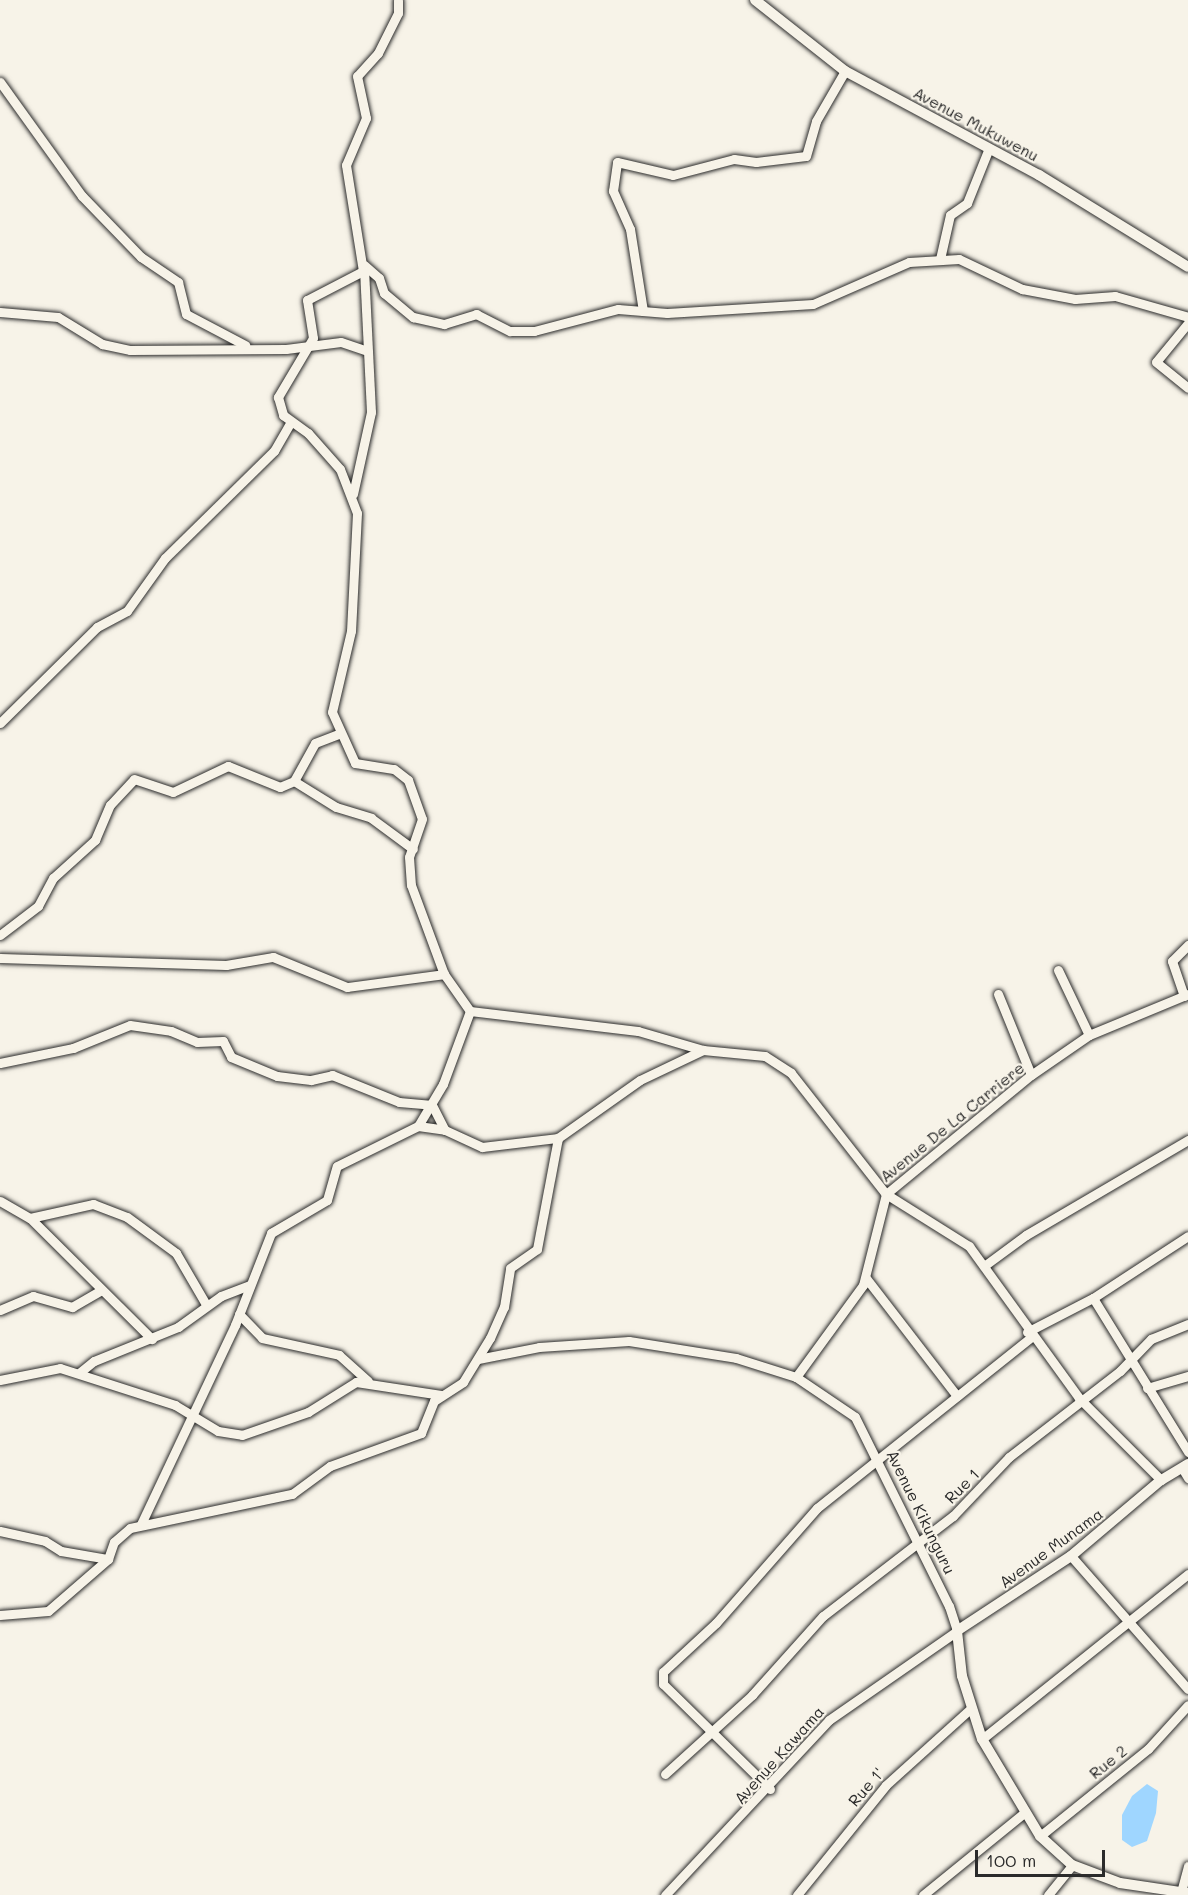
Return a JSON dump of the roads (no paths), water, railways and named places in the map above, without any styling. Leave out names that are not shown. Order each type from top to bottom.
[{"type":"street","points":[[353,494],[371,411],[364,266],[346,165],[366,118],[357,76],[378,53],[398,13],[398,0]]},
{"type":"street","name":"Avenue Mukuwenu","points":[[755,0],[845,71],[989,148],[1188,267]]},
{"type":"street","points":[[643,310],[630,228],[613,191],[617,162],[669,175],[734,159],[762,162],[806,156],[816,121],[845,71]]},
{"type":"street","points":[[0,82],[82,196],[141,257],[177,282],[186,314],[248,346]]},
{"type":"street","points":[[940,259],[950,215],[967,203],[989,148]]},
{"type":"street","points":[[364,266],[398,306],[434,323],[476,314],[496,328],[534,330],[618,309],[813,304],[858,289],[865,279],[888,269],[940,259],[964,260],[992,279],[1022,289],[1075,299],[1115,296],[1188,317]]},
{"type":"street","points":[[310,347],[307,300],[360,277],[364,266]]},
{"type":"street","points":[[0,312],[58,317],[116,348],[310,347],[341,342],[367,351]]},
{"type":"street","points":[[1188,323],[1156,362],[1188,388]]},
{"type":"street","points":[[310,347],[295,360],[278,397],[291,422],[308,433],[340,469],[353,494],[357,513],[351,631],[332,712],[338,734],[355,763],[394,769],[408,780],[422,819],[413,849],[411,885],[444,974],[470,1011],[638,1031],[703,1050],[740,1051],[777,1061],[886,1194],[956,1235],[984,1266],[1029,1335],[1079,1398],[1161,1480]]},
{"type":"street","points":[[0,723],[97,627],[127,611],[165,558],[274,451],[291,422]]},
{"type":"street","points":[[0,935],[38,906],[53,878],[95,840],[110,805],[134,779],[173,792],[228,766],[265,784],[280,787],[294,781],[315,743],[338,734]]},
{"type":"street","points":[[294,781],[336,807],[371,818],[413,849]]},
{"type":"street","points":[[1186,995],[1172,961],[1188,945]]},
{"type":"street","points":[[0,958],[226,965],[273,957],[347,987],[444,974]]},
{"type":"street","points":[[1058,970],[1089,1035]]},
{"type":"street","points":[[998,994],[1031,1075]]},
{"type":"street","name":"Avenue De La Carriere","points":[[796,1377],[843,1318],[866,1278],[886,1194],[1031,1075],[1089,1035],[1186,995]]},
{"type":"street","points":[[141,1524],[189,1412],[239,1314],[271,1233],[327,1200],[337,1166],[418,1126],[432,1105],[470,1011]]},
{"type":"street","points":[[0,1063],[73,1048],[130,1025],[197,1042],[218,1039],[231,1057],[278,1076],[311,1080],[332,1075],[399,1102],[432,1105]]},
{"type":"street","points":[[418,1126],[445,1130],[482,1148],[558,1138],[640,1080],[703,1050]]},
{"type":"street","points":[[432,1105],[445,1130]]},
{"type":"street","points":[[0,1615],[48,1611],[108,1559],[120,1535],[141,1524],[292,1494],[330,1466],[421,1433],[441,1395],[463,1382],[478,1359],[504,1307],[510,1268],[537,1249],[558,1138]]},
{"type":"street","points":[[984,1266],[1026,1235],[1188,1140]]},
{"type":"street","points":[[0,1201],[30,1218],[152,1339]]},
{"type":"street","points":[[30,1218],[93,1204],[127,1217],[176,1253],[207,1306]]},
{"type":"street","points":[[770,1789],[663,1684],[663,1672],[716,1623],[817,1508],[877,1456],[957,1396],[1029,1335],[1093,1298],[1188,1236]]},
{"type":"street","points":[[866,1278],[957,1396]]},
{"type":"street","points":[[79,1373],[94,1361],[152,1339],[207,1306],[250,1285]]},
{"type":"street","points":[[0,1310],[33,1296],[72,1306],[102,1290]]},
{"type":"street","points":[[1093,1298],[1188,1452]]},
{"type":"street","points":[[239,1314],[262,1338],[339,1355],[368,1381]]},
{"type":"street","name":"Rue 1","points":[[664,1774],[783,1662],[823,1616],[953,1516],[1009,1457],[1079,1398],[1131,1360],[1155,1336],[1188,1324]]},
{"type":"street","name":"Avenue Kikunguru","points":[[478,1359],[539,1347],[629,1341],[736,1358],[796,1377],[855,1417],[877,1456],[918,1541],[957,1631],[970,1709],[982,1739],[1024,1813],[1040,1836],[1072,1865],[1139,1890],[1184,1892]]},
{"type":"street","points":[[0,1380],[48,1368],[79,1373],[189,1412],[218,1431],[242,1434],[299,1416],[342,1388],[368,1381],[441,1395]]},
{"type":"street","points":[[1147,1388],[1188,1376]]},
{"type":"street","name":"Avenue Munama","points":[[957,1631],[1071,1556],[1161,1480],[1186,1470]]},
{"type":"street","points":[[0,1531],[108,1559]]},
{"type":"street","points":[[1071,1556],[1188,1689]]},
{"type":"street","points":[[982,1739],[1188,1574]]},
{"type":"street","name":"Avenue Kawama","points":[[665,1895],[770,1789],[829,1720],[957,1631]]},
{"type":"street","name":"Rue 2","points":[[1040,1836],[1148,1749],[1188,1705]]},
{"type":"street","name":"Rue 1'","points":[[804,1893],[886,1785],[970,1709]]},
{"type":"street","points":[[923,1895],[1024,1813]]},
{"type":"street","points":[[1048,1895],[1072,1865]]},
{"type":"street","points":[[1184,1892],[1188,1866]]},
{"type":"water","points":[[1147,1784],[1158,1791],[1156,1813],[1147,1841],[1132,1847],[1122,1840],[1122,1815],[1132,1796]]}]
